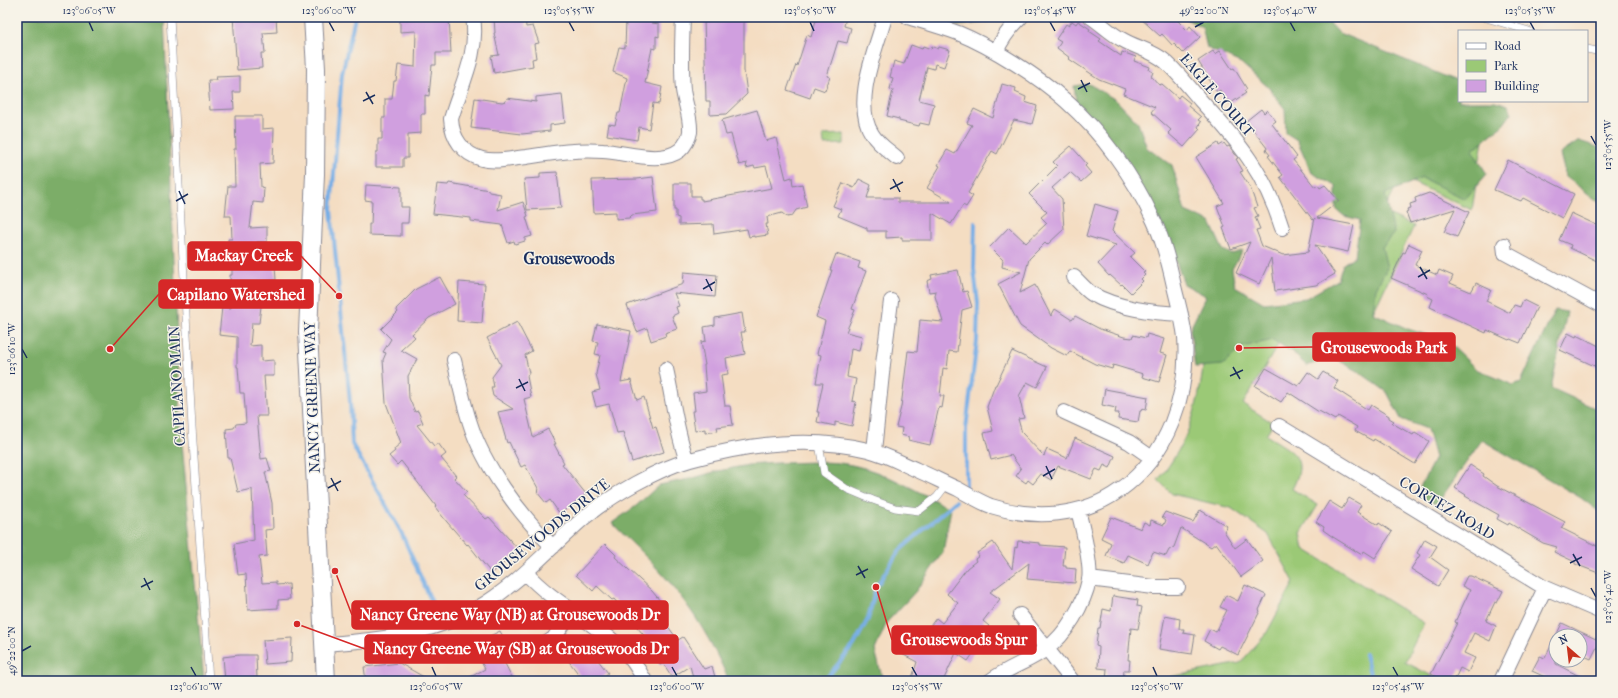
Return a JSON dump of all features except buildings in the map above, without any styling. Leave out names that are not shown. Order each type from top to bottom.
[{"type":"street","name":"NANCY GREENE WAY","points":[[313,17],[316,69],[315,174],[308,332],[326,681]]},
{"type":"street","points":[[473,17],[475,41],[472,58],[451,119],[451,128],[454,137],[462,148],[471,155],[483,159],[499,160],[572,151],[603,151],[666,158],[680,150],[687,142],[690,134],[690,118],[683,92],[683,17]]},
{"type":"street","points":[[885,17],[867,76],[864,107],[867,123],[872,135],[897,158]]},
{"type":"street","name":"GROUSEWOODS DRIVE","points":[[324,644],[386,637],[419,631],[474,610],[526,573],[587,516],[619,492],[649,477],[687,461],[751,446],[819,444],[844,445],[874,451],[947,484],[988,505],[1019,514],[1053,515],[1078,510],[1119,491],[1138,475],[1152,458],[1169,431],[1180,395],[1185,359],[1184,333],[1181,314],[1166,249],[1155,222],[1127,173],[1105,144],[1066,101],[1046,85],[996,52],[958,34],[908,17]]},
{"type":"street","points":[[996,52],[1000,40],[1021,17]]},
{"type":"street","name":"EAGLE COURT","points":[[1091,17],[1124,41],[1152,53],[1166,62],[1182,79],[1228,131],[1252,162],[1265,184],[1276,208],[1282,228]]},
{"type":"street","points":[[1504,245],[1505,253],[1601,305]]},
{"type":"street","points":[[1074,277],[1092,294],[1118,304],[1146,310],[1181,314]]},
{"type":"street","points":[[874,451],[891,301]]},
{"type":"street","points":[[454,360],[470,423],[489,466],[528,519],[553,547]]},
{"type":"street","points":[[666,369],[676,423],[687,461]]},
{"type":"street","points":[[1064,412],[1129,442],[1152,458]]},
{"type":"street","name":"CORTEZ ROAD","points":[[1280,426],[1545,588],[1601,612]]},
{"type":"street","points":[[990,681],[1002,672],[1046,649],[1061,636],[1072,620],[1089,579],[1086,545],[1078,510]]},
{"type":"street","points":[[526,573],[553,598],[600,629],[627,654],[645,681]]},
{"type":"street","points":[[1089,579],[1154,587],[1178,586]]},
{"type":"street","points":[[1501,681],[1545,588]]},
{"type":"street","points":[[537,650],[554,638],[572,611]]},
{"type":"street","points":[[1020,615],[1071,679]]},
{"type":"lane","name":"CAPILANO MAIN","points":[[170,17],[192,427],[209,681]]},
{"type":"lane","points":[[1483,17],[1526,30]]},
{"type":"lane","points":[[1588,49],[1601,52]]},
{"type":"lane","points":[[819,444],[824,473],[847,489],[895,508],[919,511],[937,497],[947,484]]},
{"type":"green space","points":[[17,17],[164,17],[181,432],[204,681],[17,681]]},
{"type":"green space","points":[[940,17],[989,17],[988,22],[957,26]]},
{"type":"green space","points":[[1182,17],[1324,17],[1339,33],[1458,82],[1458,102],[1498,102],[1508,105],[1512,113],[1503,125],[1472,150],[1487,174],[1465,199],[1422,178],[1385,194],[1394,233],[1382,247],[1387,268],[1376,288],[1373,313],[1408,329],[1448,342],[1476,369],[1513,385],[1521,382],[1555,310],[1567,312],[1551,388],[1601,411],[1601,513],[1581,498],[1482,440],[1437,504],[1426,501],[1420,487],[1435,458],[1427,429],[1401,419],[1387,392],[1358,371],[1332,357],[1307,366],[1292,352],[1273,340],[1242,347],[1223,365],[1195,367],[1190,329],[1206,296],[1184,284],[1169,242],[1076,102],[1074,86],[1089,84],[1116,100],[1138,123],[1147,148],[1172,165],[1185,211],[1210,222],[1223,250],[1232,254],[1243,250],[1232,269],[1235,286],[1264,303],[1306,298],[1338,280],[1343,264],[1355,256],[1360,220],[1344,216],[1336,209],[1336,186],[1312,173],[1297,140],[1286,133],[1285,109],[1268,87],[1241,63],[1207,48],[1202,27]]},
{"type":"green space","points":[[1458,102],[1487,114],[1472,210],[1401,177],[1384,212],[1414,226],[1373,313],[1282,338],[1243,404],[1273,423],[1266,435],[1290,450],[1298,462],[1299,469],[1297,478],[1292,489],[1318,505],[1301,533],[1304,549],[1424,623],[1405,662],[1432,676],[1430,681],[1321,681],[1306,677],[1281,681],[1169,681],[1170,677],[1240,663],[1266,634],[1294,582],[1268,534],[1231,508],[1172,494],[1158,480],[1178,451],[1192,421],[1200,388],[1204,354],[1361,288],[1365,212]]},
{"type":"green space","points":[[844,134],[844,144],[824,145],[823,135]]},
{"type":"green space","points":[[1579,141],[1601,148],[1601,202],[1566,177],[1560,154]]},
{"type":"green space","points":[[778,463],[843,463],[865,468],[891,478],[951,509],[943,552],[916,591],[887,622],[875,650],[883,681],[729,681],[703,629],[691,610],[659,570],[612,523],[636,506],[659,485],[748,465]]},
{"type":"waterway","points":[[355,17],[342,74],[331,210],[350,401],[352,444],[401,532],[433,605]]},
{"type":"waterway","points":[[970,23],[971,17]]},
{"type":"waterway","points":[[966,489],[966,428],[977,341],[978,303],[974,269],[975,223]]},
{"type":"waterway","points":[[824,681],[854,645],[868,619],[876,587],[899,551],[956,501]]},
{"type":"waterway","points":[[1365,654],[1372,681]]},
{"type":"place","name":"Mackay Creek","points":[[339,296]]},
{"type":"place","name":"Grousewoods Park","points":[[1239,348]]},
{"type":"place","name":"Capilano Watershed","points":[[110,349]]},
{"type":"place","name":"Nancy Greene Way (NB) at Grousewoods Dr","points":[[335,571]]},
{"type":"place","name":"Grousewoods Spur","points":[[876,587]]},
{"type":"place","name":"Nancy Greene Way (SB) at Grousewoods Dr","points":[[297,624]]},
{"type":"district","name":"Grousewoods","points":[[569,258]]}]
